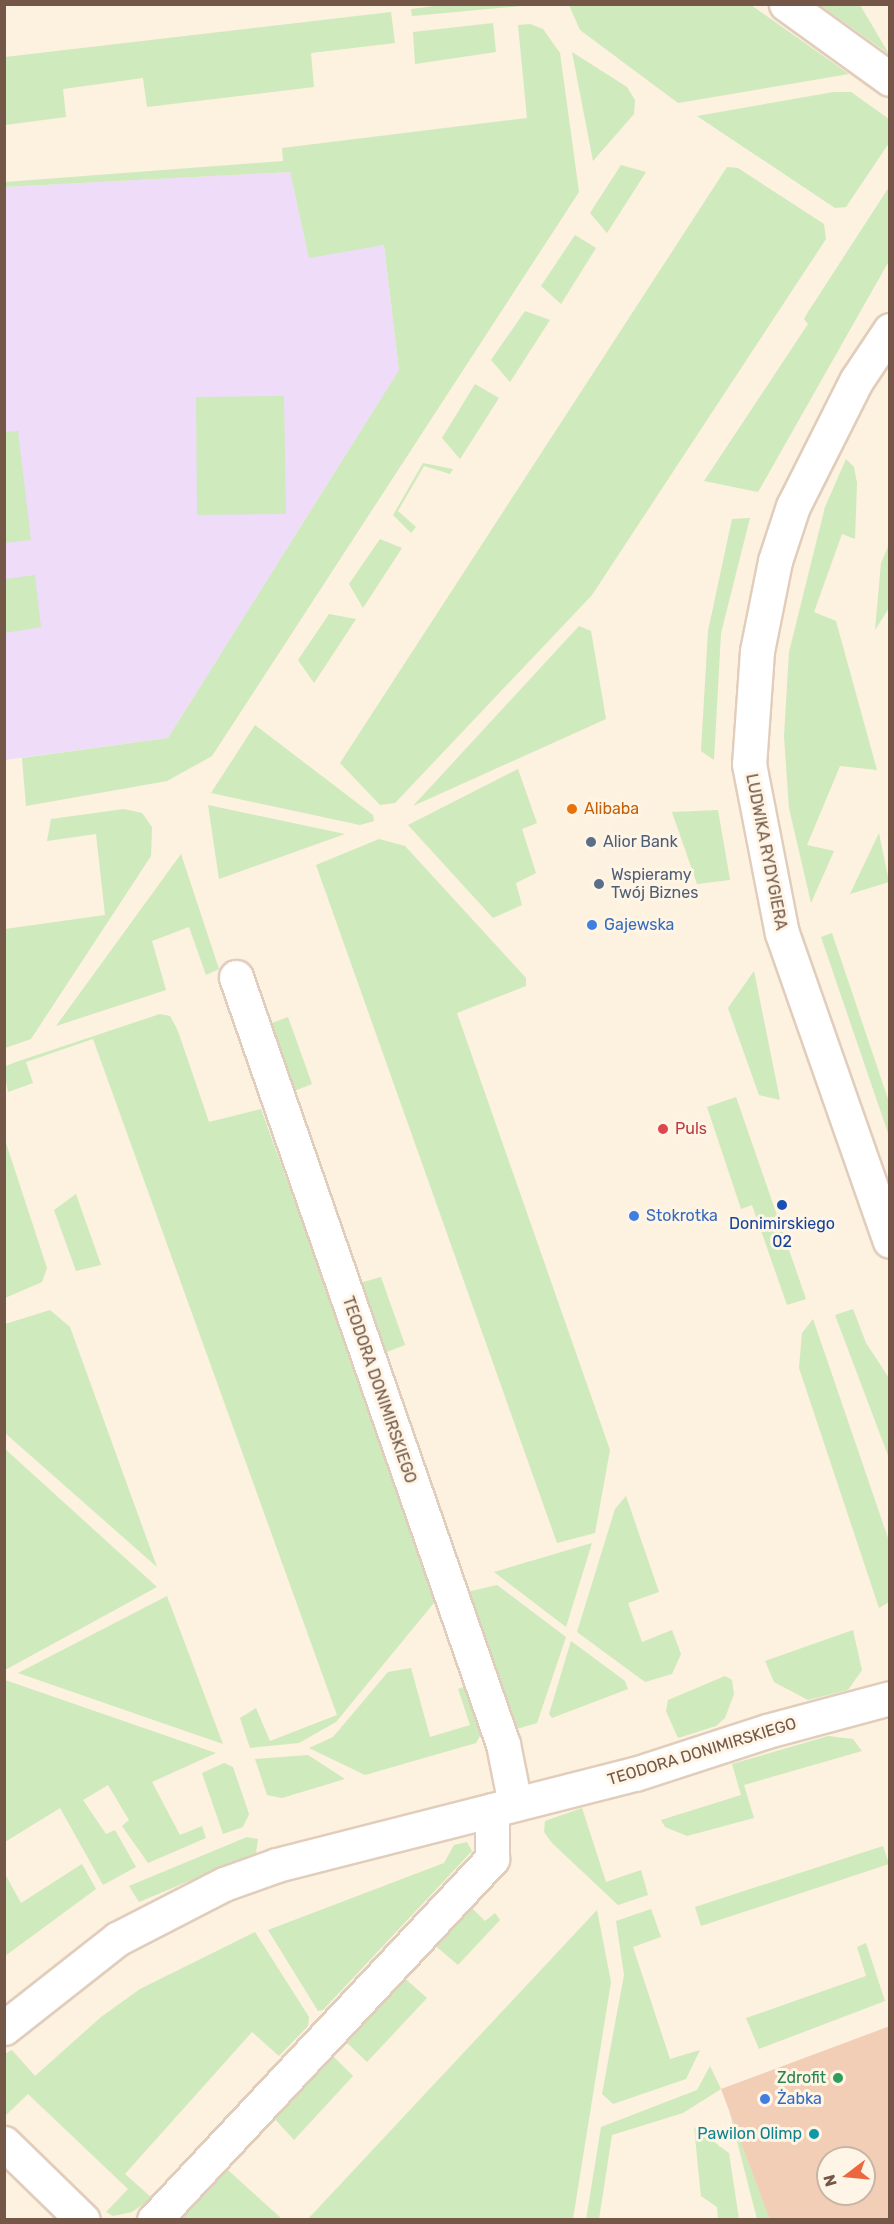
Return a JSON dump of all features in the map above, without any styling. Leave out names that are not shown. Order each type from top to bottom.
[{"type":"street","points":[[786,4],[890,79]]},
{"type":"street","name":"LUDWIKA RYDYGIERA","points":[[890,330],[856,381],[793,506],[778,552],[757,651],[749,764],[782,933],[890,1241]]},
{"type":"street","name":"TEODORA DONIMIRSKIEGO","points":[[236,977],[502,1744],[503,1807]]},
{"type":"street","name":"TEODORA DONIMIRSKIEGO","points":[[4,2028],[117,1939],[224,1884],[277,1865],[635,1774],[767,1731],[890,1698]]},
{"type":"street","points":[[154,2220],[492,1859],[503,1807]]},
{"type":"street","points":[[4,2143],[83,2220]]},
{"type":"shaded area","points":[[290,172],[309,257],[384,245],[399,370],[168,738],[5,760],[5,187]]},
{"type":"green space","points":[[450,4],[532,5],[412,16],[411,9]]},
{"type":"green space","points":[[569,5],[751,5],[849,74],[678,103],[580,30]]},
{"type":"green space","points":[[820,5],[860,5],[889,54]]},
{"type":"green space","points":[[391,12],[395,43],[311,53],[314,87],[147,107],[143,78],[63,89],[66,117],[5,125],[5,57]]},
{"type":"green space","points":[[493,23],[496,52],[415,64],[413,32]]},
{"type":"green space","points":[[530,24],[543,29],[560,53],[579,192],[212,756],[167,781],[26,806],[22,758],[168,738],[399,370],[384,245],[309,258],[290,172],[5,187],[5,182],[283,161],[282,148],[527,118],[518,25]]},
{"type":"green space","points":[[572,52],[627,87],[635,100],[634,114],[593,161]]},
{"type":"green space","points":[[834,92],[851,92],[889,119],[889,143],[846,207],[835,208],[697,116]]},
{"type":"green space","points":[[621,165],[646,172],[607,233],[590,213]]},
{"type":"green space","points":[[727,167],[738,168],[824,224],[826,239],[592,595],[395,803],[380,805],[340,763]]},
{"type":"green space","points":[[889,187],[889,261],[758,492],[704,481],[808,324],[804,319],[808,312]]},
{"type":"green space","points":[[575,235],[596,248],[561,304],[541,286]]},
{"type":"green space","points":[[525,311],[550,320],[510,382],[491,360]]},
{"type":"green space","points":[[475,384],[499,398],[460,459],[442,438]]},
{"type":"green space","points":[[284,396],[286,514],[197,515],[196,397]]},
{"type":"green space","points":[[18,431],[31,540],[5,543],[5,432]]},
{"type":"green space","points":[[846,459],[854,467],[857,483],[855,539],[842,534],[814,612],[836,621],[877,770],[840,766],[807,845],[834,851],[811,903],[789,808],[784,736],[789,652],[825,507]]},
{"type":"green space","points":[[423,463],[453,469],[450,474],[424,466],[398,511],[416,527],[411,533],[393,515]]},
{"type":"green space","points":[[750,518],[721,633],[714,760],[701,751],[708,631],[732,519]]},
{"type":"green space","points":[[380,539],[402,548],[363,608],[349,584]]},
{"type":"green space","points":[[889,544],[889,608],[875,630],[881,563]]},
{"type":"green space","points":[[35,575],[41,627],[5,633],[5,579]]},
{"type":"green space","points":[[329,614],[356,619],[314,683],[298,660]]},
{"type":"green space","points":[[579,626],[591,631],[606,719],[413,806]]},
{"type":"green space","points":[[255,725],[373,815],[374,821],[360,825],[211,793]]},
{"type":"green space","points":[[518,769],[537,823],[522,829],[536,873],[516,883],[522,905],[493,918],[408,825]]},
{"type":"green space","points":[[208,805],[345,834],[219,879]]},
{"type":"green space","points":[[124,809],[142,813],[152,827],[151,856],[31,1039],[5,1048],[5,929],[105,915],[96,834],[47,841],[51,819]]},
{"type":"green space","points":[[718,810],[730,880],[697,884],[672,812]]},
{"type":"green space","points":[[879,833],[889,882],[850,894]]},
{"type":"green space","points":[[379,839],[405,846],[526,978],[526,986],[457,1013],[610,1450],[595,1533],[557,1543],[316,865]]},
{"type":"green space","points":[[181,854],[219,969],[206,975],[189,927],[152,941],[166,990],[56,1026]]},
{"type":"green space","points":[[832,933],[889,1102],[889,1136],[821,937]]},
{"type":"green space","points":[[754,971],[780,1100],[759,1095],[728,1008]]},
{"type":"green space","points":[[160,1014],[170,1016],[178,1031],[209,1122],[261,1109],[438,1598],[336,1722],[299,1743],[250,1748],[240,1718],[256,1708],[270,1741],[337,1715],[93,1039],[26,1062],[33,1083],[8,1092],[4,1067]]},
{"type":"green space","points":[[288,1017],[312,1084],[289,1093],[264,1026]]},
{"type":"green space","points":[[736,1097],[806,1299],[787,1305],[752,1205],[741,1209],[707,1107]]},
{"type":"green space","points":[[5,1140],[47,1268],[42,1282],[5,1298]]},
{"type":"green space","points":[[76,1194],[101,1265],[76,1271],[54,1210]]},
{"type":"green space","points":[[381,1277],[405,1345],[384,1353],[356,1284]]},
{"type":"green space","points":[[853,1309],[866,1343],[889,1378],[889,1458],[835,1315]]},
{"type":"green space","points":[[50,1310],[70,1327],[157,1567],[5,1433],[5,1324]]},
{"type":"green space","points":[[813,1319],[889,1541],[889,1602],[879,1608],[799,1368],[802,1333]]},
{"type":"green space","points":[[4,1448],[157,1587],[5,1670],[4,1670]]},
{"type":"green space","points":[[626,1496],[659,1592],[628,1603],[642,1642],[672,1630],[681,1654],[672,1674],[645,1682],[577,1632],[615,1509]]},
{"type":"green space","points":[[592,1543],[566,1627],[494,1572]]},
{"type":"green space","points":[[497,1585],[566,1637],[537,1723],[513,1730],[467,1592]]},
{"type":"green space","points":[[167,1596],[223,1744],[18,1673]]},
{"type":"green space","points":[[853,1630],[862,1670],[848,1690],[808,1700],[774,1682],[765,1661]]},
{"type":"green space","points":[[571,1641],[625,1681],[628,1689],[552,1718],[549,1714]]},
{"type":"green space","points":[[411,1668],[430,1737],[470,1725],[458,1689],[469,1685],[483,1730],[476,1743],[365,1775],[309,1748],[333,1737],[388,1672]]},
{"type":"green space","points":[[725,1676],[732,1680],[734,1694],[725,1718],[716,1726],[678,1738],[666,1711],[668,1700]]},
{"type":"green space","points":[[5,1680],[216,1753],[152,1782],[180,1835],[202,1826],[206,1838],[148,1863],[122,1826],[129,1820],[108,1785],[83,1800],[106,1834],[115,1830],[136,1867],[103,1885],[60,1808],[5,1842]]},
{"type":"green space","points":[[828,1736],[853,1739],[862,1751],[744,1785],[754,1818],[687,1836],[665,1827],[661,1820],[741,1795],[732,1764]]},
{"type":"green space","points":[[308,1755],[345,1779],[282,1798],[267,1795],[255,1759]]},
{"type":"green space","points":[[224,1763],[233,1767],[249,1814],[243,1827],[223,1834],[202,1773]]},
{"type":"green space","points":[[582,1808],[606,1882],[641,1870],[648,1895],[618,1905],[552,1843],[544,1832],[545,1821]]},
{"type":"green space","points":[[247,1837],[258,1839],[256,1853],[139,1902],[129,1886]]},
{"type":"green space","points":[[467,1842],[472,1851],[323,2010],[318,2011],[268,1930],[444,1863],[454,1845]]},
{"type":"green space","points":[[883,1846],[889,1864],[701,1926],[695,1907]]},
{"type":"green space","points":[[82,1864],[96,1889],[5,1956],[5,1874],[21,1903]]},
{"type":"green space","points":[[468,1904],[485,1921],[495,1913],[500,1920],[458,1965],[432,1943]]},
{"type":"green space","points":[[651,1909],[661,1937],[633,1947],[670,2059],[700,2050],[686,2079],[613,2104],[602,2094],[624,1975],[616,1921]]},
{"type":"green space","points":[[597,1910],[611,1982],[573,2219],[308,2219]]},
{"type":"green space","points":[[255,1932],[309,2017],[308,2026],[279,2056],[252,2032],[125,2174],[152,2198],[132,2212],[113,2216],[106,2212],[128,2189],[28,2094],[5,2116],[5,2054],[12,2050],[35,2076],[101,2017],[140,1989]]},
{"type":"green space","points":[[866,1943],[885,2001],[759,2049],[746,2018],[866,1976],[857,1947]]},
{"type":"green space","points":[[400,1974],[427,1998],[367,2062],[342,2038]]},
{"type":"green space","points":[[329,2052],[353,2076],[294,2140],[273,2117]]},
{"type":"green space","points":[[710,2066],[721,2089],[683,2113],[612,2135],[599,2219],[586,2220],[601,2127],[697,2090]]},
{"type":"green space","points":[[729,2110],[770,2219],[757,2219]]},
{"type":"green space","points":[[694,2127],[729,2153],[739,2219],[718,2219],[717,2207],[701,2196]]},
{"type":"green space","points":[[223,2169],[229,2171],[282,2219],[174,2220]]},
{"type":"building","name":"Pawilon Olimp","points":[[890,2026],[890,2220],[770,2220],[721,2089]]},
{"type":"place","name":"Alibaba","points":[[572,809]]},
{"type":"place","name":"Alior Bank","points":[[591,842]]},
{"type":"place","name":"Wspieramy Twój Biznes","points":[[599,884]]},
{"type":"place","name":"Gajewska","points":[[592,925]]},
{"type":"place","name":"Puls","points":[[663,1129]]},
{"type":"place","name":"Donimirskiego 02","points":[[782,1205]]},
{"type":"place","name":"Stokrotka","points":[[634,1216]]},
{"type":"place","name":"Zdrofit","points":[[838,2078]]},
{"type":"place","name":"Żabka","points":[[765,2099]]},
{"type":"place","name":"Pawilon Olimp","points":[[814,2134]]}]
